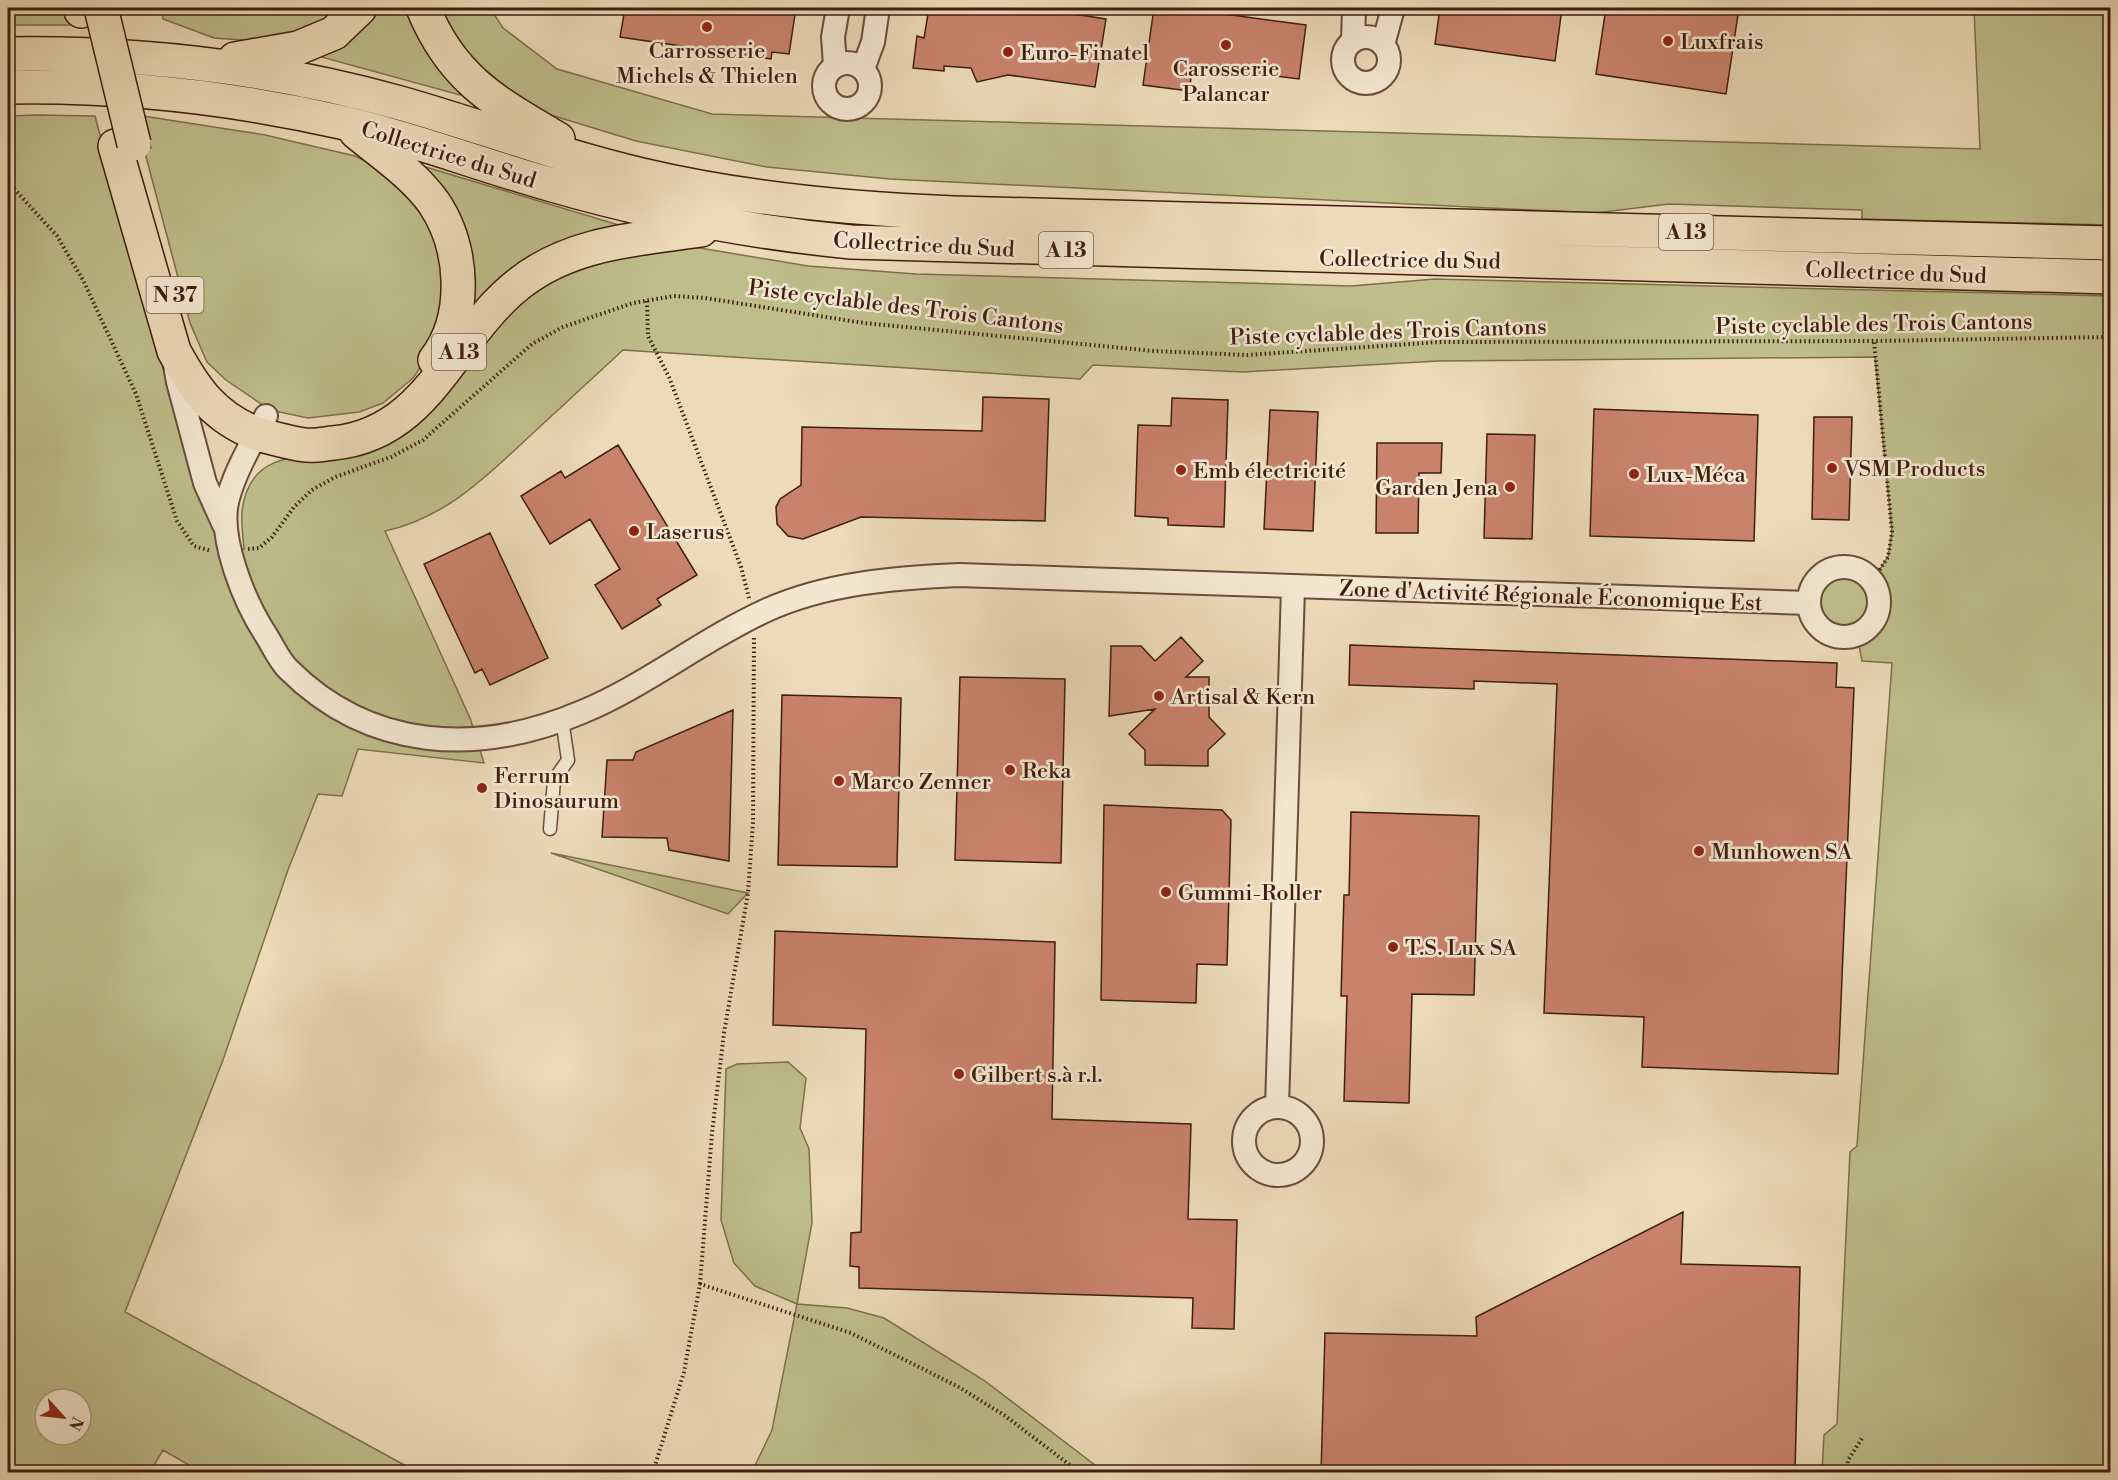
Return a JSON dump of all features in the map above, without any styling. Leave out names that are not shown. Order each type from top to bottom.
[{"type":"main road","name":"A 13","points":[[193,64],[298,48],[334,33],[360,8]]},
{"type":"main road","name":"A 13","points":[[423,8],[447,54],[466,76],[495,102],[597,163]]},
{"type":"main road","name":"N 37","points":[[87,9],[124,145],[174,351],[190,381],[208,404],[235,425],[261,425]]},
{"type":"main road","name":"Collectrice du Sud","points":[[8,54],[89,54],[193,64],[265,74],[400,103],[597,163],[709,189],[776,200],[893,211],[2110,243]]},
{"type":"main road","name":"Collectrice du Sud","points":[[8,87],[147,92],[215,100],[345,123],[568,190],[724,227],[851,242],[2110,277]]},
{"type":"main road","name":"A 13","points":[[261,425],[307,425],[360,418],[384,410],[416,385],[442,351],[456,315],[458,276],[451,238],[434,204],[411,177],[345,123]]},
{"type":"main road","name":"N 37","points":[[124,145],[183,324],[202,366],[221,386],[246,406],[261,425]]},
{"type":"main road","name":"A 13","points":[[261,425],[307,446],[346,442],[373,434],[395,423],[433,386],[489,312],[520,282],[561,258],[602,244],[724,227]]},
{"type":"street","points":[[835,65],[833,37],[837,8]]},
{"type":"street","points":[[863,69],[873,42],[878,8]]},
{"type":"street","points":[[1353,42],[1354,8]]},
{"type":"street","points":[[1383,45],[1393,8]]},
{"type":"street","points":[[1372,38],[1383,45],[1389,60],[1388,68],[1378,80],[1363,83],[1349,76],[1343,62],[1347,47],[1353,42],[1372,38]]},
{"type":"street","points":[[850,63],[863,69],[870,83],[867,98],[862,104],[848,110],[833,105],[824,92],[825,77],[835,65],[850,63]]},
{"type":"street","name":"Zone d'Activité Régionale Économique Est","points":[[174,351],[178,382],[206,483],[228,541],[249,610],[287,667],[337,709],[397,734],[461,741],[523,732],[581,713],[653,676],[754,616],[821,591],[892,578],[959,575],[1293,588],[1809,603]]},
{"type":"street","name":"Zone d'Activité Régionale Économique Est","points":[[228,541],[226,501],[236,472],[261,425]]},
{"type":"street","points":[[1854,568],[1872,581],[1877,590],[1878,612],[1874,622],[1857,635],[1846,638],[1825,632],[1811,615],[1809,603],[1815,583],[1832,569],[1854,568]]},
{"type":"street","points":[[1277,1107],[1293,588]]},
{"type":"lane","points":[[550,829],[554,780],[568,760],[561,719]]},
{"type":"path","name":"Piste cyclable des Trois Cantons","points":[[8,182],[57,236],[83,280],[136,394],[177,521],[194,546],[205,551],[228,541],[259,548],[272,537],[294,507],[312,490],[335,477],[391,457],[423,440],[532,344],[563,327],[646,301],[674,296],[705,298],[864,323],[1154,351],[1247,355],[1440,342],[1874,341],[2110,337]]},
{"type":"path","points":[[646,301],[648,336],[669,377],[741,567],[754,616],[753,822],[748,893],[724,1033],[712,1133],[700,1284],[684,1372],[653,1473]]},
{"type":"path","points":[[1872,581],[1888,557],[1892,532],[1874,341]]},
{"type":"path","points":[[700,1284],[851,1333],[966,1392],[1004,1415],[1079,1473]]},
{"type":"path","points":[[1847,1473],[1848,1460],[1863,1437]]},
{"type":"green space","points":[[8,8],[74,8],[79,25],[8,25]]},
{"type":"green space","points":[[161,8],[349,8],[329,27],[268,42],[214,38],[163,19]]},
{"type":"green space","points":[[369,8],[416,8],[466,88],[460,95],[314,55]]},
{"type":"green space","points":[[434,8],[490,8],[503,28],[557,69],[712,114],[1980,149],[1974,8],[2110,8],[2110,225],[1862,219],[1862,210],[1669,204],[1595,213],[890,179],[767,167],[636,141],[528,108],[474,71]]},
{"type":"green space","points":[[8,116],[95,116],[100,135],[107,135],[175,397],[220,551],[244,549],[242,511],[247,491],[255,477],[266,467],[295,457],[347,454],[495,319],[566,266],[688,246],[808,266],[916,274],[1351,286],[1435,279],[2110,296],[2110,1472],[1822,1472],[1824,1435],[1837,1424],[1850,1152],[1857,1146],[1892,663],[1862,661],[1857,635],[1833,635],[1818,626],[1811,611],[1811,594],[1818,579],[1831,569],[1850,569],[1872,581],[1888,557],[1892,532],[1875,357],[1438,361],[1243,372],[1093,365],[1080,379],[623,350],[499,465],[465,493],[428,516],[385,531],[470,718],[484,763],[358,749],[342,796],[318,794],[288,870],[223,1060],[125,1312],[417,1472],[201,1472],[163,1450],[150,1472],[8,1472]]},
{"type":"green space","points":[[143,116],[265,135],[355,156],[399,178],[427,208],[451,275],[435,346],[413,378],[383,403],[359,412],[308,418],[270,410],[226,380],[207,362],[190,323],[144,149],[151,148]]},
{"type":"green space","points":[[409,162],[642,232],[479,316],[466,301]]},
{"type":"green space","points":[[551,853],[748,893],[728,914]]},
{"type":"green space","points":[[788,1062],[806,1078],[800,1128],[809,1149],[812,1223],[797,1304],[755,1286],[734,1263],[721,1220],[726,1069],[737,1064]]},
{"type":"green space","points":[[797,1304],[847,1308],[884,1318],[985,1381],[1104,1472],[752,1472],[772,1430]]},
{"type":"building","name":"Carrosserie Michels & Thielen","points":[[625,8],[796,8],[789,54],[772,52],[771,59],[620,37]]},
{"type":"building","name":"Euro-Finatel","points":[[929,8],[1034,8],[1106,19],[1095,87],[1008,75],[977,82],[971,68],[944,66],[944,71],[913,68],[917,36],[924,38]]},
{"type":"building","name":"Carosserie Palancar","points":[[1154,8],[1180,8],[1306,25],[1299,79],[1193,65],[1189,91],[1143,85]]},
{"type":"building","points":[[1440,8],[1562,8],[1555,61],[1435,44]]},
{"type":"building","name":"Luxfrais","points":[[1606,8],[1739,8],[1726,94],[1596,74]]},
{"type":"building","points":[[983,397],[1049,399],[1045,521],[861,517],[803,539],[788,536],[777,524],[776,507],[780,499],[801,485],[802,427],[982,431]]},
{"type":"building","name":"Emb électricité","points":[[1172,398],[1228,400],[1224,527],[1168,525],[1168,518],[1135,516],[1138,425],[1171,426]]},
{"type":"building","points":[[1594,409],[1758,415],[1754,541],[1590,536]]},
{"type":"building","points":[[1270,410],[1318,412],[1313,531],[1264,529]]},
{"type":"building","name":"VSM Products","points":[[1814,417],[1852,417],[1849,520],[1812,519]]},
{"type":"building","name":"Garden Jena","points":[[1487,434],[1535,435],[1532,539],[1484,538]]},
{"type":"building","points":[[1377,443],[1442,443],[1441,473],[1419,473],[1418,533],[1376,533]]},
{"type":"building","name":"Laserus","points":[[618,445],[697,575],[657,599],[661,605],[622,629],[595,585],[620,569],[590,519],[550,544],[521,496],[561,471],[565,478]]},
{"type":"building","points":[[490,533],[548,658],[490,685],[482,669],[475,673],[424,564]]},
{"type":"building","name":"Artisal & Kern","points":[[1181,637],[1203,661],[1186,677],[1209,677],[1209,717],[1225,734],[1208,750],[1208,766],[1145,765],[1145,750],[1129,734],[1155,709],[1109,716],[1111,646],[1141,646],[1155,661]]},
{"type":"building","name":"Munhowen SA","points":[[1350,645],[1837,663],[1836,687],[1854,688],[1838,1074],[1642,1067],[1644,1017],[1544,1013],[1557,684],[1474,681],[1474,689],[1349,685]]},
{"type":"building","name":"Reka","points":[[960,677],[1065,679],[1061,863],[955,860]]},
{"type":"building","name":"Marco Zenner","points":[[782,695],[901,698],[897,867],[778,865]]},
{"type":"building","points":[[733,710],[729,861],[669,850],[667,838],[602,837],[607,760],[633,760],[636,752]]},
{"type":"building","name":"Gummi-Roller","points":[[1104,805],[1222,810],[1231,820],[1227,965],[1197,964],[1196,1003],[1101,1000]]},
{"type":"building","points":[[1351,812],[1479,816],[1474,995],[1412,994],[1409,1103],[1344,1101],[1347,996],[1341,996],[1344,895],[1349,895]]},
{"type":"building","name":"Gilbert s.à r.l.","points":[[775,931],[1055,942],[1052,1119],[1191,1124],[1188,1219],[1237,1220],[1234,1329],[1192,1328],[1193,1298],[859,1288],[859,1267],[850,1266],[851,1233],[861,1232],[866,1029],[773,1025]]},
{"type":"building","points":[[1683,1212],[1681,1264],[1800,1267],[1795,1473],[1321,1473],[1325,1333],[1477,1336],[1476,1317]]},
{"type":"place","name":"Carrosserie Michels & Thielen","points":[[707,27]]},
{"type":"place","name":"Luxfrais","points":[[1668,41]]},
{"type":"place","name":"Carosserie Palancar","points":[[1226,45]]},
{"type":"place","name":"Euro-Finatel","points":[[1008,52]]},
{"type":"place","name":"VSM Products","points":[[1832,468]]},
{"type":"place","name":"Emb électricité","points":[[1181,470]]},
{"type":"place","name":"Lux-Méca","points":[[1634,474]]},
{"type":"place","name":"Garden Jena","points":[[1510,487]]},
{"type":"place","name":"Laserus","points":[[634,531]]},
{"type":"place","name":"Artisal & Kern","points":[[1159,696]]},
{"type":"place","name":"Reka","points":[[1010,770]]},
{"type":"place","name":"Marco Zenner","points":[[839,781]]},
{"type":"place","name":"Ferrum Dinosaurum","points":[[482,788]]},
{"type":"place","name":"Munhowen SA","points":[[1699,851]]},
{"type":"place","name":"Gummi-Roller","points":[[1166,892]]},
{"type":"place","name":"T.S. Lux SA","points":[[1393,947]]},
{"type":"place","name":"Gilbert s.à r.l.","points":[[959,1074]]}]
